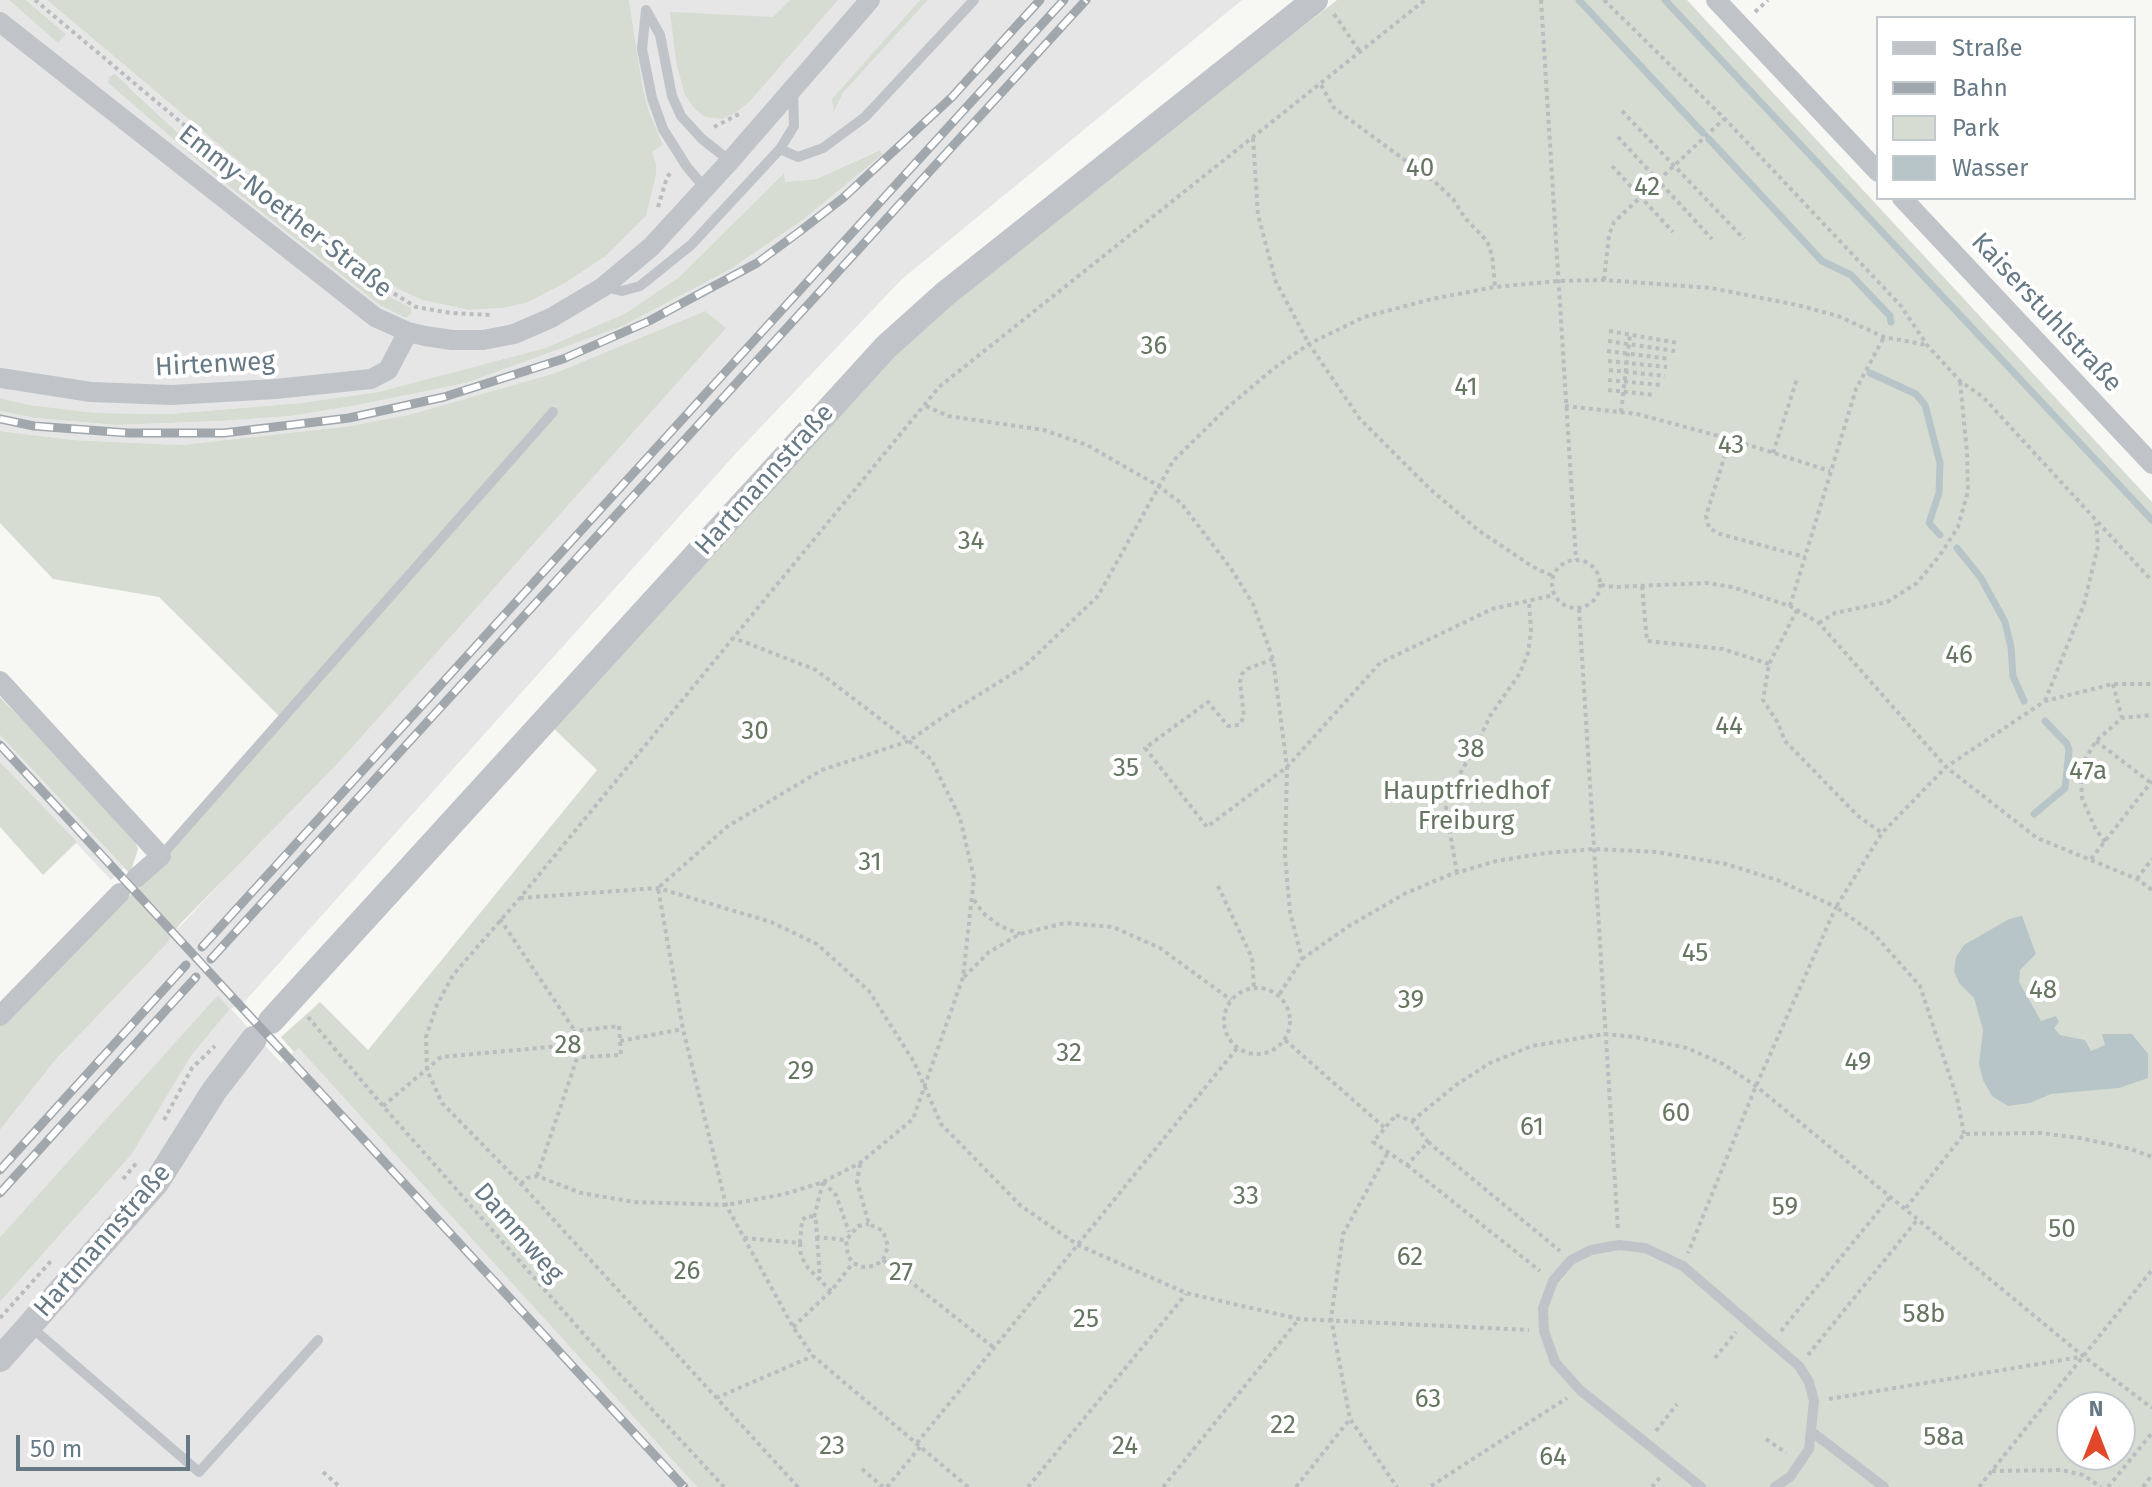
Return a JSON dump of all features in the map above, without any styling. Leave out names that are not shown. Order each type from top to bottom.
[{"type":"street","name":"Emmy-Noether-Straße","points":[[1,22],[375,317],[408,332],[452,340],[483,340],[504,336],[551,318],[603,287],[651,247],[870,0]]},
{"type":"street","points":[[1716,0],[1876,170]]},
{"type":"street","name":"Hartmannstraße","points":[[0,1359],[156,1183],[214,1091],[262,1030],[886,347],[945,294],[1324,6]]},
{"type":"street","name":"Kaiserstuhlstraße","points":[[1904,200],[2152,464]]},
{"type":"street","name":"Hirtenweg","points":[[0,378],[91,392],[172,395],[371,379],[388,370],[408,332]]},
{"type":"street","points":[[0,681],[161,856],[136,878]]},
{"type":"street","points":[[0,1016],[120,893]]},
{"type":"lane","points":[[780,149],[798,157],[823,148],[865,117],[974,0]]},
{"type":"lane","points":[[644,5],[660,35],[672,96],[681,116],[702,139],[730,161]]},
{"type":"lane","points":[[644,5],[642,49],[652,98],[663,129],[687,167],[705,188]]},
{"type":"lane","points":[[603,287],[622,291],[640,286],[691,245],[780,149],[794,126],[793,89]]},
{"type":"lane","points":[[161,856],[553,412]]},
{"type":"lane","points":[[1701,1487],[1580,1390],[1555,1362],[1544,1331],[1543,1308],[1553,1281],[1571,1260],[1591,1250],[1619,1245],[1645,1248],[1683,1266],[1799,1366],[1809,1382],[1814,1401],[1809,1449],[1790,1477],[1775,1487]]},
{"type":"lane","points":[[30,1326],[199,1472],[318,1340]]},
{"type":"lane","points":[[1812,1432],[1884,1487]]},
{"type":"path","points":[[35,0],[371,280],[416,307],[494,315]]},
{"type":"path","points":[[798,1487],[521,1184],[442,1103],[427,1070],[426,1037],[437,1005],[453,975],[520,898],[939,387],[1425,0]]},
{"type":"path","points":[[1541,0],[1576,560]]},
{"type":"path","points":[[1604,0],[1725,119],[1901,306],[1927,345],[1960,381],[1983,397],[2152,581]]},
{"type":"path","points":[[1754,14],[1768,0]]},
{"type":"path","points":[[1324,6],[1360,52]]},
{"type":"path","points":[[1321,85],[1334,108],[1453,199],[1465,218],[1487,241],[1492,255],[1495,287]]},
{"type":"path","points":[[1622,111],[1744,239]]},
{"type":"path","points":[[1604,280],[1609,235],[1614,222],[1725,119]]},
{"type":"path","points":[[1618,137],[1712,239]]},
{"type":"path","points":[[1253,138],[1258,215],[1276,282],[1309,344],[1360,419],[1430,489],[1478,530],[1533,567],[1553,576]]},
{"type":"path","points":[[1612,166],[1673,232]]},
{"type":"path","points":[[658,888],[728,826],[822,770],[909,741],[1025,666],[1098,596],[1173,461],[1227,408],[1273,369],[1309,344],[1364,317],[1495,287],[1604,280],[1711,288],[1797,305],[1838,316],[1884,337],[1927,345]]},
{"type":"path","points":[[1609,331],[1678,343]]},
{"type":"path","points":[[1621,412],[1630,335]]},
{"type":"path","points":[[1790,606],[1856,389],[1884,337]]},
{"type":"path","points":[[1608,341],[1675,351]]},
{"type":"path","points":[[1607,351],[1670,359]]},
{"type":"path","points":[[1608,361],[1667,367]]},
{"type":"path","points":[[1609,370],[1665,376]]},
{"type":"path","points":[[1773,453],[1797,379]]},
{"type":"path","points":[[1608,380],[1661,385]]},
{"type":"path","points":[[1819,623],[1835,613],[1887,602],[1917,583],[1958,527],[1968,491],[1960,381]]},
{"type":"path","points":[[1608,390],[1655,395]]},
{"type":"path","points":[[926,406],[948,416],[1044,430],[1087,445],[1157,485],[1181,503],[1232,570],[1253,604],[1273,659],[1287,767],[1285,856],[1290,912],[1302,959]]},
{"type":"path","points":[[1565,406],[1621,412],[1730,439],[1830,471]]},
{"type":"path","points":[[1730,439],[1706,516],[1709,528],[1720,534],[1805,557]]},
{"type":"path","points":[[2045,701],[2084,604],[2098,546],[2095,520]]},
{"type":"path","points":[[1576,560],[1594,567],[1601,585],[1594,601],[1579,609],[1568,608],[1554,595],[1553,576],[1558,567],[1576,560]]},
{"type":"path","points":[[1601,585],[1707,583],[1732,587],[1790,606],[1819,623],[1946,767],[2037,838],[2137,879],[2152,890]]},
{"type":"path","points":[[1642,586],[1647,641],[1723,649],[1769,664]]},
{"type":"path","points":[[1273,659],[1242,674],[1244,717],[1239,725],[1228,726],[1208,702],[1145,748],[1207,827],[1287,767],[1380,663],[1492,609],[1554,595]]},
{"type":"path","points":[[1457,873],[1446,810],[1447,797],[1490,716],[1520,673],[1528,653],[1531,631],[1529,601]]},
{"type":"path","points":[[1579,609],[1619,1245]]},
{"type":"path","points":[[1797,610],[1769,664],[1763,700],[1785,741],[1858,816],[1882,833]]},
{"type":"path","points":[[521,1184],[527,1178],[537,1176],[581,1193],[634,1202],[726,1205],[785,1194],[823,1182],[860,1163],[913,1119],[963,977],[974,878],[960,818],[931,759],[909,741],[816,670],[734,638]]},
{"type":"path","points":[[2113,684],[2122,718]]},
{"type":"path","points":[[1683,1266],[1756,1086],[1836,907],[1882,833],[1946,767],[2045,701],[2113,684],[2152,684]]},
{"type":"path","points":[[2105,842],[2082,798],[2084,761],[2096,741],[2122,718],[2152,715]]},
{"type":"path","points":[[2091,859],[2152,783],[2096,741]]},
{"type":"path","points":[[1279,995],[1302,959],[1349,926],[1406,893],[1496,861],[1595,849],[1657,852],[1726,864],[1777,880],[1836,907],[1874,934],[1920,986],[1957,1098],[1964,1134],[1906,1208]]},
{"type":"path","points":[[2137,879],[2152,859]]},
{"type":"path","points":[[1218,886],[1252,958],[1254,988]]},
{"type":"path","points":[[520,898],[658,888],[771,922],[817,944],[869,991],[925,1086],[941,1124],[1021,1206],[1078,1245],[1186,1293],[1299,1319],[1331,1318],[1544,1331]]},
{"type":"path","points":[[658,888],[683,1029],[726,1205],[793,1327],[813,1356],[968,1487]]},
{"type":"path","points":[[973,898],[983,913],[1000,926],[1020,934]]},
{"type":"path","points":[[500,919],[575,1031],[571,1045]]},
{"type":"path","points":[[963,977],[989,952],[1020,934],[1065,923],[1113,927],[1160,948],[1231,1000]]},
{"type":"path","points":[[1254,988],[1267,989],[1279,995],[1290,1017],[1284,1040],[1275,1049],[1263,1053],[1250,1053],[1238,1047],[1229,1038],[1224,1025],[1225,1012],[1231,1000],[1241,991],[1254,988]]},
{"type":"path","name":"Dammweg","points":[[292,997],[383,1106],[611,1365],[724,1487]]},
{"type":"path","points":[[571,1045],[583,1057],[621,1055],[619,1026],[575,1031]]},
{"type":"path","points":[[620,1041],[683,1029]]},
{"type":"path","points":[[1412,1121],[1456,1085],[1490,1063],[1532,1046],[1604,1034],[1687,1048],[1723,1064],[1756,1086],[2083,1356],[2152,1408]]},
{"type":"path","points":[[163,1121],[192,1068],[226,1036]]},
{"type":"path","points":[[1284,1040],[1385,1128]]},
{"type":"path","points":[[383,1106],[441,1057],[571,1045]]},
{"type":"path","points":[[862,1469],[885,1487],[993,1347],[1238,1047]]},
{"type":"path","points":[[537,1176],[578,1055]]},
{"type":"path","points":[[1553,1281],[1407,1165],[1373,1142],[1396,1115],[1412,1121],[1428,1142],[1571,1260]]},
{"type":"path","points":[[1964,1134],[2041,1133],[2131,1149],[2152,1157]]},
{"type":"path","points":[[1407,1165],[1428,1142]]},
{"type":"path","points":[[1387,1154],[1343,1234],[1331,1318],[1350,1419],[1397,1487]]},
{"type":"path","points":[[118,1186],[141,1158]]},
{"type":"path","points":[[860,1163],[857,1182],[869,1224]]},
{"type":"path","points":[[820,1281],[814,1217],[823,1182]]},
{"type":"path","points":[[823,1182],[836,1195],[850,1233]]},
{"type":"path","points":[[1772,1342],[1890,1197]]},
{"type":"path","points":[[814,1217],[802,1220],[801,1256],[808,1268],[831,1291]]},
{"type":"path","points":[[1799,1366],[1917,1220]]},
{"type":"path","points":[[869,1224],[883,1231],[887,1238],[887,1253],[874,1266],[863,1267],[853,1263],[845,1248],[846,1240],[858,1226],[869,1224]]},
{"type":"path","points":[[817,1237],[846,1240]]},
{"type":"path","points":[[744,1238],[800,1243]]},
{"type":"path","points":[[0,1318],[59,1252]]},
{"type":"path","points":[[883,1260],[993,1347]]},
{"type":"path","points":[[793,1327],[831,1291],[853,1263]]},
{"type":"path","points":[[1979,1487],[2152,1270]]},
{"type":"path","points":[[1028,1487],[1186,1293]]},
{"type":"path","points":[[1163,1487],[1299,1319]]},
{"type":"path","points":[[1715,1358],[1746,1320]]},
{"type":"path","points":[[716,1398],[813,1356]]},
{"type":"path","points":[[1814,1401],[2083,1356]]},
{"type":"path","points":[[1430,1487],[1580,1390]]},
{"type":"path","points":[[1645,1444],[1677,1404]]},
{"type":"path","points":[[1296,1487],[1350,1419]]},
{"type":"path","points":[[2108,1487],[2152,1433]]},
{"type":"path","points":[[1766,1439],[1801,1463]]},
{"type":"path","points":[[1992,1471],[2022,1468],[2061,1470],[2083,1475],[2101,1487]]},
{"type":"path","points":[[323,1472],[340,1487]]},
{"type":"path","points":[[2143,1487],[2152,1475]]},
{"type":"shaded area","points":[[0,0],[9,0],[59,42],[65,33],[26,0],[47,0],[237,160],[398,289],[422,300],[469,310],[525,303],[567,282],[606,256],[646,216],[656,175],[652,152],[663,145],[643,89],[629,0],[920,0],[833,99],[835,111],[843,93],[928,0],[1242,0],[902,279],[737,452],[246,1000],[231,1009],[281,1063],[299,1047],[697,1487],[0,1487],[0,1302],[132,1154],[191,1056],[230,1009],[218,996],[0,1237],[0,1130],[57,1058],[228,875],[705,311],[555,373],[409,416],[350,426],[181,445],[74,440],[0,431],[0,411],[34,418],[116,425],[222,421],[291,416],[466,383],[623,326],[731,269],[804,219],[882,155],[879,150],[816,179],[785,182],[783,174],[679,277],[626,313],[545,348],[378,392],[300,403],[169,414],[96,413],[0,398]],"holes":[[[108,83],[131,88],[177,132],[343,263],[382,293],[410,308],[406,318],[216,176]]]},
{"type":"shaded area","points":[[0,735],[124,868],[111,880],[0,762]]},
{"type":"green space","points":[[9,0],[26,0],[66,34],[58,43]]},
{"type":"green space","points":[[47,0],[629,0],[643,89],[663,145],[652,152],[656,175],[646,216],[606,256],[567,282],[526,303],[469,310],[422,300],[398,289],[370,267]]},
{"type":"green space","points":[[790,0],[838,0],[750,101],[722,119],[705,117],[684,93],[676,61],[670,12],[773,17]]},
{"type":"green space","points":[[920,0],[928,0],[843,93],[834,112],[832,99]]},
{"type":"green space","name":"Hauptfriedhof Freiburg","points":[[1337,0],[1687,0],[2152,502],[2152,1487],[697,1487],[299,1048],[294,1052],[281,1037],[320,1002],[368,1050],[597,770],[550,725],[892,354],[972,284]]},
{"type":"green space","points":[[115,74],[177,132],[382,293],[411,308],[411,314],[406,318],[380,305],[216,176],[108,83],[109,77]]},
{"type":"green space","points":[[880,150],[882,155],[804,219],[731,269],[623,326],[466,383],[291,416],[222,421],[116,425],[34,418],[0,411],[0,398],[96,413],[169,414],[300,403],[378,392],[545,348],[626,313],[679,277],[784,173],[785,182],[816,179]]},
{"type":"green space","points":[[705,311],[726,328],[337,764],[180,924],[167,943],[57,1058],[0,1130],[0,1024],[140,886],[282,719],[159,597],[53,579],[0,523],[0,431],[74,440],[181,445],[350,426],[409,415],[555,373]]},
{"type":"green space","points":[[0,697],[132,833],[138,849],[130,874],[0,735]]},
{"type":"green space","points":[[0,762],[77,842],[43,875],[0,827]]},
{"type":"green space","points":[[218,995],[230,1009],[191,1056],[132,1154],[0,1302],[0,1237]]},
{"type":"water","points":[[2022,916],[2036,954],[2020,970],[2019,982],[2041,1021],[2056,1016],[2059,1022],[2054,1028],[2060,1035],[2085,1040],[2091,1051],[2105,1045],[2102,1034],[2132,1034],[2148,1054],[2148,1078],[2119,1088],[2051,1094],[2030,1103],[2008,1106],[1992,1096],[1979,1064],[1983,1030],[1974,998],[1959,983],[1954,971],[1956,957],[1964,945],[2009,919]]},
{"type":"waterway","points":[[1579,0],[1703,133]]},
{"type":"waterway","points":[[1665,0],[2152,520]]},
{"type":"waterway","points":[[1709,139],[1822,261],[1851,275],[1890,316],[1891,322]]},
{"type":"waterway","points":[[1870,373],[1916,394],[1925,405],[1940,463],[1939,493],[1929,523],[1940,535]]},
{"type":"waterway","points":[[1957,548],[1981,578],[2005,622],[2013,676],[2024,701]]},
{"type":"waterway","points":[[2034,814],[2065,788],[2069,750],[2045,721]]},
{"type":"railway","points":[[0,419],[34,426],[129,433],[224,433],[349,418],[444,397],[563,359],[649,321],[757,263],[799,232],[843,198],[952,97],[1040,0]]},
{"type":"railway","points":[[202,947],[1064,0]]},
{"type":"railway","points":[[211,959],[1086,0]]},
{"type":"railway","points":[[0,745],[684,1487]]},
{"type":"railway","points":[[0,1170],[186,965]]},
{"type":"railway","points":[[0,1193],[196,977]]},
{"type":"park label","name":"40","points":[[1420,169]]},
{"type":"park label","name":"42","points":[[1647,188]]},
{"type":"park label","name":"36","points":[[1154,347]]},
{"type":"park label","name":"41","points":[[1466,388]]},
{"type":"park label","name":"43","points":[[1731,446]]},
{"type":"park label","name":"34","points":[[971,542]]},
{"type":"park label","name":"46","points":[[1959,656]]},
{"type":"park label","name":"44","points":[[1729,727]]},
{"type":"park label","name":"30","points":[[755,732]]},
{"type":"park label","name":"38","points":[[1471,750]]},
{"type":"park label","name":"35","points":[[1126,769]]},
{"type":"park label","name":"47a","points":[[2088,772]]},
{"type":"park label","name":"31","points":[[870,863]]},
{"type":"park label","name":"45","points":[[1695,954]]},
{"type":"park label","name":"48","points":[[2043,991]]},
{"type":"park label","name":"39","points":[[1411,1001]]},
{"type":"park label","name":"28","points":[[568,1046]]},
{"type":"park label","name":"32","points":[[1069,1054]]},
{"type":"park label","name":"49","points":[[1858,1063]]},
{"type":"park label","name":"29","points":[[801,1072]]},
{"type":"park label","name":"60","points":[[1676,1114]]},
{"type":"park label","name":"61","points":[[1532,1128]]},
{"type":"park label","name":"33","points":[[1246,1197]]},
{"type":"park label","name":"59","points":[[1785,1208]]},
{"type":"park label","name":"50","points":[[2062,1230]]},
{"type":"park label","name":"62","points":[[1410,1258]]},
{"type":"park label","name":"26","points":[[687,1272]]},
{"type":"park label","name":"27","points":[[901,1273]]},
{"type":"park label","name":"58b","points":[[1924,1315]]},
{"type":"park label","name":"25","points":[[1086,1320]]},
{"type":"park label","name":"63","points":[[1428,1400]]},
{"type":"park label","name":"22","points":[[1283,1426]]},
{"type":"park label","name":"58a","points":[[1944,1438]]},
{"type":"park label","name":"23","points":[[832,1447]]},
{"type":"park label","name":"24","points":[[1125,1447]]},
{"type":"park label","name":"64","points":[[1553,1458]]}]
